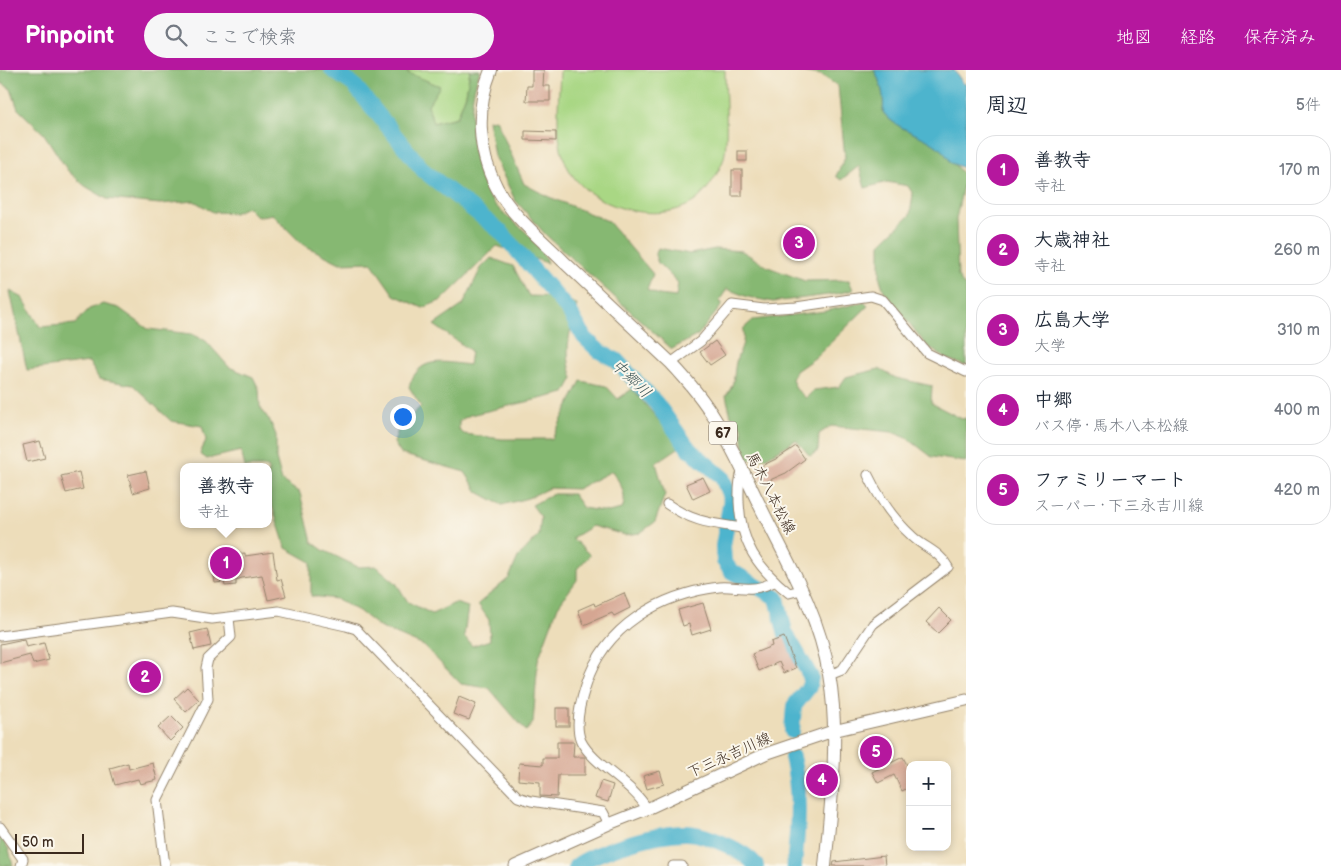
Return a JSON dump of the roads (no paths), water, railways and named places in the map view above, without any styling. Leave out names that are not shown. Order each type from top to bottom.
[{"type":"main road","name":"馬木八本松線","points":[[491,70],[483,91],[480,126],[486,160],[497,188],[521,220],[671,363],[715,419],[801,590],[820,636],[829,675],[833,731],[825,866]]},
{"type":"main road","name":"下三永吉川線","points":[[515,866],[647,809],[765,754],[833,731],[966,700]]},
{"type":"street","points":[[671,363],[701,341],[732,305],[764,309],[796,307],[870,296],[883,300],[927,353],[966,372]]},
{"type":"street","points":[[732,526],[742,472]]},
{"type":"street","points":[[829,675],[842,670],[873,624],[948,567],[944,558],[914,538],[878,495],[868,475]]},
{"type":"street","points":[[667,504],[684,516],[697,521],[732,526],[751,551],[771,583],[789,593],[801,590]]},
{"type":"street","points":[[647,809],[634,793],[597,759],[582,741],[579,730],[581,701],[589,674],[609,641],[624,625],[655,605],[720,587],[755,588],[771,583]]},
{"type":"street","points":[[0,636],[172,613],[212,619],[279,611],[356,629],[518,797],[531,801],[603,812],[609,824]]},
{"type":"street","points":[[166,866],[157,800],[208,699],[206,668],[208,659],[231,637],[229,618]]},
{"type":"street","points":[[0,827],[23,860],[21,866]]},
{"type":"street","points":[[673,866],[682,866]]},
{"type":"water","points":[[874,70],[954,70],[963,83],[966,84],[966,169],[951,163],[945,153],[928,140],[898,126],[890,120],[883,112],[882,90]]},
{"type":"waterway","name":"中郷川","points":[[332,70],[354,85],[424,171],[500,231],[569,311],[584,337],[599,351],[616,360],[656,403],[689,449],[722,477],[731,499],[723,546],[724,561],[731,571],[777,598],[785,632],[811,677],[809,687],[794,706],[792,731]]},
{"type":"waterway","name":"中郷川","points":[[792,757],[798,797],[794,866]]},
{"type":"waterway","points":[[576,866],[599,854],[644,839],[685,833],[713,839],[729,846],[748,857],[756,866]]},
{"type":"place","name":"広島大学","points":[[799,243]]},
{"type":"place","name":"善教寺","points":[[226,563]]},
{"type":"place","name":"大歳神社","points":[[145,677]]},
{"type":"place","name":"ファミリーマート","points":[[876,752]]},
{"type":"place","name":"中郷","points":[[822,780]]}]
